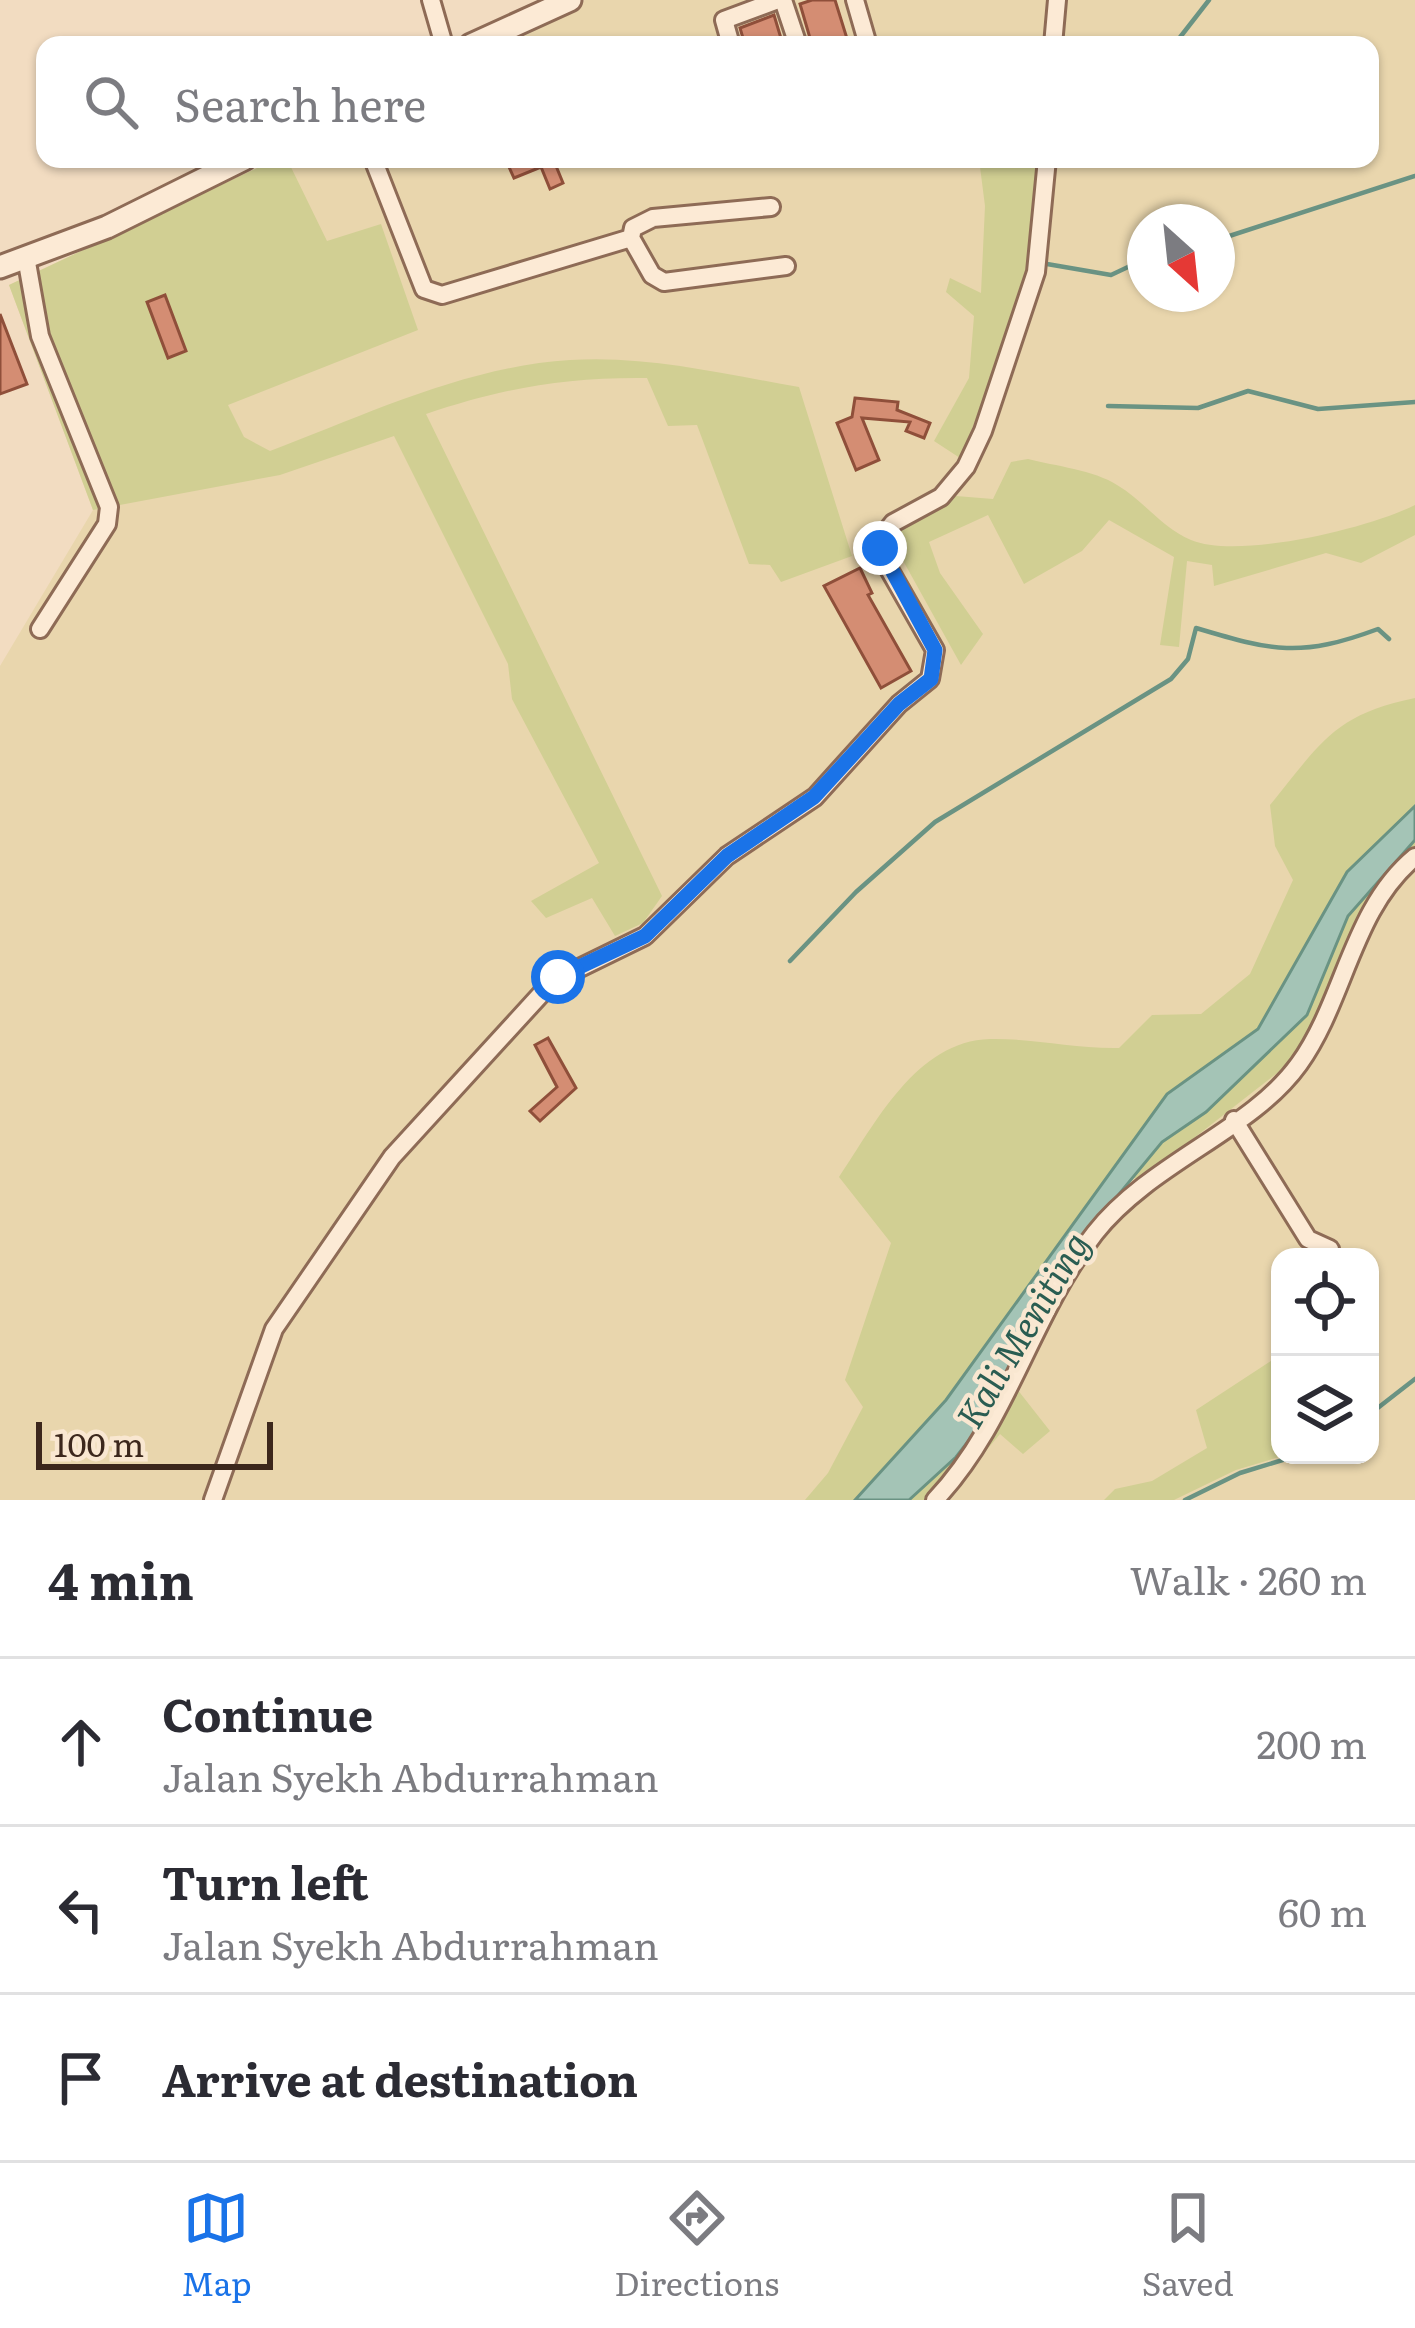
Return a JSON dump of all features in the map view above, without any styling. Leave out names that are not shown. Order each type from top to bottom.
[{"type":"street","points":[[431,0],[441,36]]},
{"type":"street","points":[[497,36],[570,0]]},
{"type":"street","points":[[728,36],[724,20],[780,0],[794,36]]},
{"type":"street","points":[[855,0],[865,36]]},
{"type":"street","points":[[1054,36],[1057,0]]},
{"type":"street","points":[[0,267],[107,227],[226,168]]},
{"type":"street","points":[[377,168],[424,289],[442,295],[631,238]]},
{"type":"street","points":[[213,1500],[274,1329],[392,1157],[553,981],[645,936],[727,856],[814,797],[899,704],[931,679],[935,650],[882,556],[881,538],[892,523],[941,497],[966,467],[983,431],[1036,272],[1046,168]]},
{"type":"street","points":[[771,207],[653,218],[633,228],[631,238],[652,275],[664,282],[787,266]]},
{"type":"street","points":[[26,257],[40,336],[109,507],[107,524],[40,629]]},
{"type":"street","points":[[935,1500],[985,1435],[1095,1234],[1142,1185],[1234,1120],[1301,1062],[1372,910],[1415,857]]},
{"type":"street","points":[[1234,1120],[1308,1239],[1326,1248]]},
{"type":"shaded area","points":[[585,0],[1415,0],[1415,806],[1347,872],[855,1500],[0,1500],[0,666],[93,510],[9,285],[257,168],[1379,168],[1379,36],[515,36]]},
{"type":"shaded area","points":[[257,168],[291,168],[327,241],[381,224],[418,330],[228,405],[244,437],[270,451],[417,394],[531,364],[628,360],[799,387],[852,556],[781,582],[770,565],[749,564],[697,425],[668,426],[647,378],[535,386],[426,414],[662,896],[643,923],[615,936],[592,898],[546,918],[531,901],[599,863],[512,699],[508,664],[394,436],[280,475],[93,510],[9,285]]},
{"type":"shaded area","points":[[980,168],[1038,168],[1021,309],[960,458],[934,441],[969,378],[974,316],[946,292],[950,278],[981,293],[985,206]]},
{"type":"shaded area","points":[[1028,459],[1108,480],[1180,535],[1212,545],[1304,539],[1415,505],[1415,535],[1361,563],[1326,553],[1214,586],[1212,565],[1187,561],[1179,647],[1160,645],[1174,557],[1109,520],[1082,551],[1024,584],[988,515],[929,542],[940,573],[983,634],[961,665],[896,548],[897,530],[956,496],[993,499],[1011,462]]},
{"type":"shaded area","points":[[1415,698],[1415,806],[1347,872],[1258,1030],[1167,1094],[946,1400],[855,1500],[805,1500],[828,1473],[863,1407],[845,1380],[891,1243],[839,1177],[883,1111],[919,1070],[964,1043],[1006,1039],[1119,1048],[1152,1015],[1201,1014],[1250,974],[1293,880],[1275,846],[1270,805],[1317,748],[1347,723]]},
{"type":"shaded area","points":[[1415,840],[1415,1500],[909,1500],[991,1412],[1019,1348],[1081,1240]]},
{"type":"shaded area","points":[[1415,840],[1415,850],[1350,942],[1307,1037],[1281,1070],[1139,1181],[1133,1177],[1162,1142],[1206,1112],[1307,1015],[1348,916]]},
{"type":"shaded area","points":[[1271,1361],[1271,1460],[1236,1470],[1174,1500],[1104,1500],[1115,1489],[1152,1481],[1207,1448],[1196,1410]]},
{"type":"shaded area","points":[[1006,1375],[1050,1431],[1023,1454],[1000,1434],[945,1500],[909,1500],[975,1428]]},
{"type":"water","name":"Kali Meniting","points":[[1415,806],[1415,840],[1348,916],[1307,1015],[1206,1112],[1162,1142],[1081,1240],[1019,1348],[991,1412],[956,1457],[909,1500],[855,1500],[946,1400],[1167,1094],[1258,1029],[1347,872]]},
{"type":"building","points":[[835,0],[846,36],[809,36],[800,4]]},
{"type":"building","points":[[774,15],[780,36],[742,36],[740,28]]},
{"type":"building","points":[[509,168],[539,168],[514,178]]},
{"type":"building","points":[[541,168],[557,168],[563,183],[550,189]]},
{"type":"building","points":[[165,295],[186,351],[168,358],[147,302]]},
{"type":"building","points":[[0,314],[27,384],[0,394]]},
{"type":"building","points":[[855,398],[898,402],[897,410],[930,423],[924,438],[906,431],[910,422],[862,418],[879,460],[856,470],[837,423],[852,417]]},
{"type":"building","points":[[860,568],[872,593],[868,595],[911,671],[881,688],[824,586]]},
{"type":"building","points":[[548,1038],[576,1088],[540,1121],[530,1111],[557,1087],[535,1045]]},
{"type":"waterway","points":[[1181,36],[1209,0]]},
{"type":"waterway","points":[[1235,234],[1415,176]]},
{"type":"waterway","points":[[1047,264],[1111,275],[1127,267]]},
{"type":"waterway","points":[[1108,406],[1198,408],[1248,391],[1318,409],[1415,402]]},
{"type":"waterway","points":[[790,961],[856,892],[935,822],[1171,679],[1188,659],[1196,628],[1287,648],[1327,644],[1378,629],[1389,639]]},
{"type":"waterway","points":[[1379,1407],[1415,1379]]},
{"type":"waterway","points":[[1185,1500],[1271,1464]]},
{"type":"route","points":[[558,977],[645,936],[727,856],[796,812],[829,784],[899,704],[931,679],[935,650],[880,548]]}]
